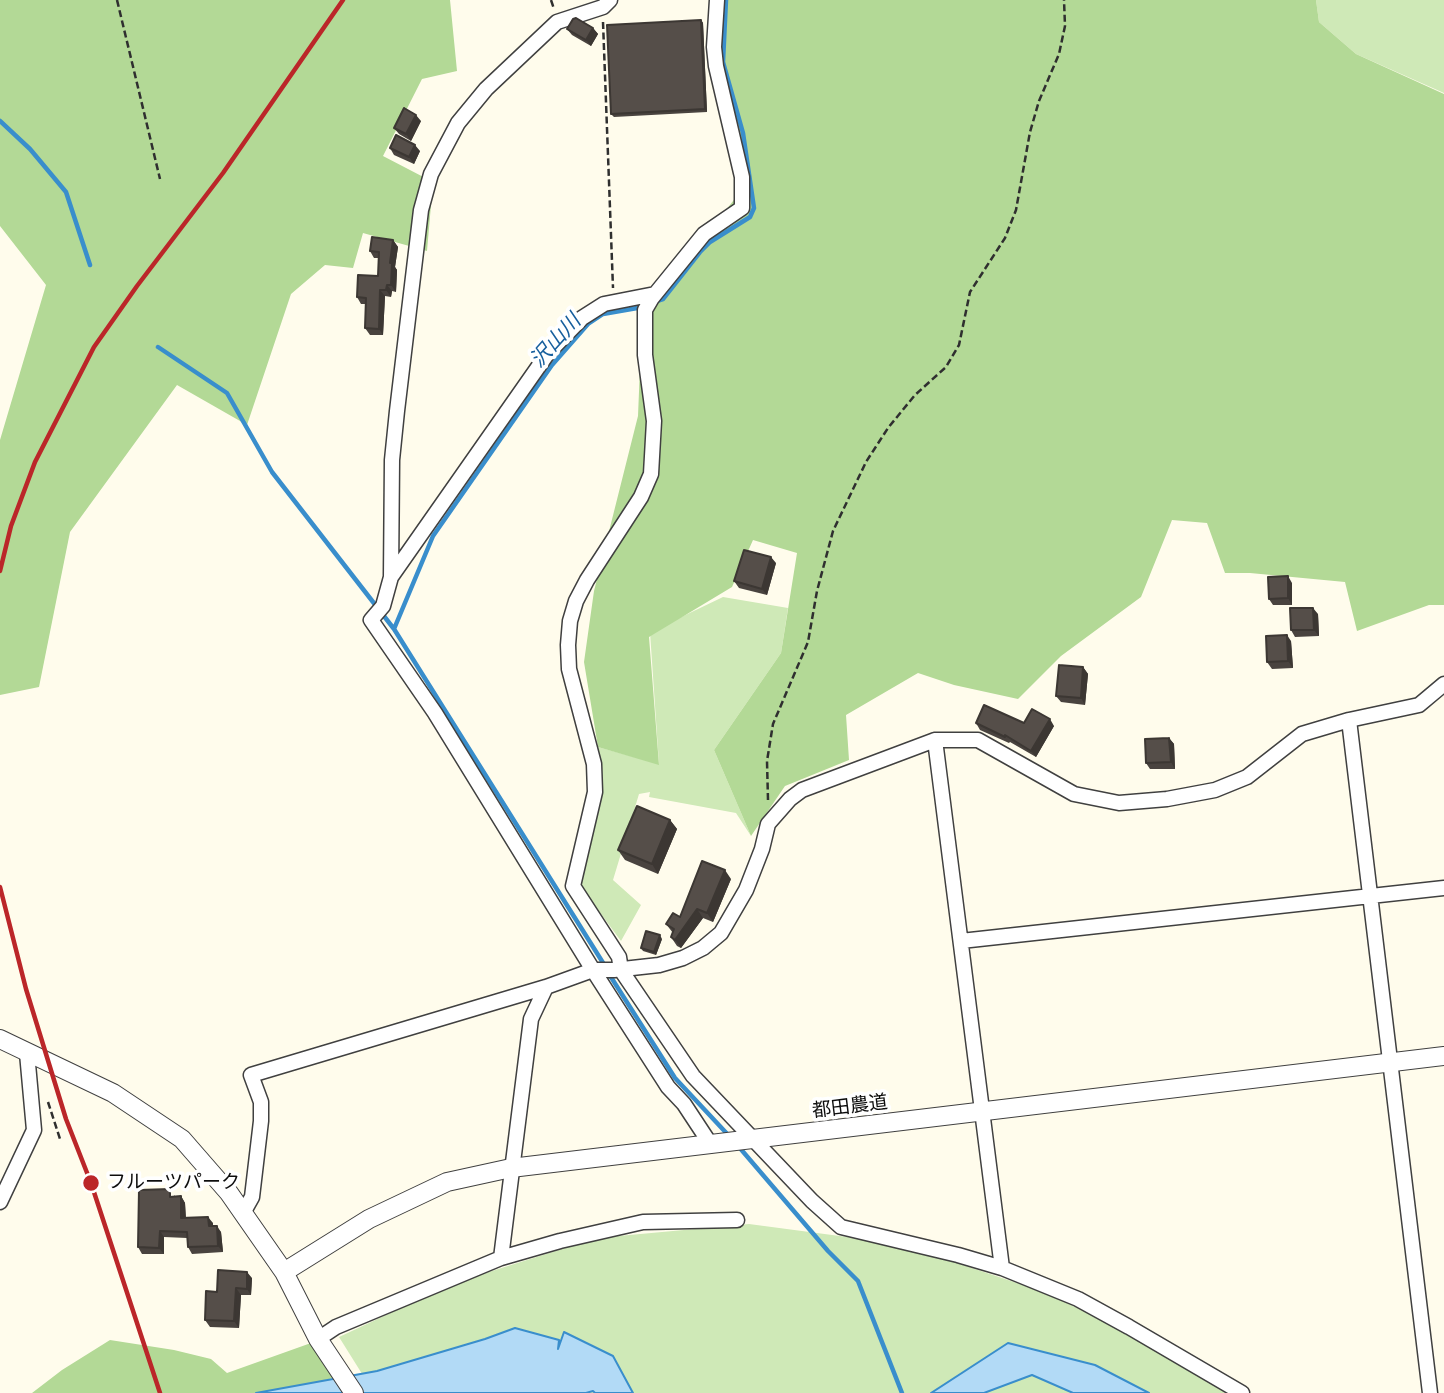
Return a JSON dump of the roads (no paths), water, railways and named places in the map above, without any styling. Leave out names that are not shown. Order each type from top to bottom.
[{"type":"street","points":[[607,970],[618,957],[573,886],[595,792],[594,764],[569,669],[570,621],[576,601],[587,580],[641,497],[651,474],[654,421],[645,355],[651,301],[704,234],[742,208],[742,177],[716,66],[714,47],[717,0]]},
{"type":"street","points":[[606,4],[557,22],[486,89],[458,123],[431,174],[421,210],[392,460],[391,577],[383,606],[371,620],[607,970],[693,1076],[751,1140],[841,1227],[1002,1268],[1078,1299],[1242,1393]]},
{"type":"street","points":[[391,577],[548,353],[582,318],[604,304],[651,301]]},
{"type":"street","points":[[243,1213],[252,1197],[261,1121],[261,1102],[251,1075],[607,970],[659,965],[683,958],[703,948],[721,933],[746,890],[762,849],[768,824],[790,799],[802,790],[935,740],[978,740],[1074,794],[1119,803],[1167,799],[1215,790],[1247,777],[1302,734],[1349,720],[1419,705],[1444,684]]},
{"type":"street","points":[[1349,720],[1430,1393]]},
{"type":"street","points":[[935,740],[1002,1268]]},
{"type":"street","points":[[961,941],[1444,888]]},
{"type":"street","points":[[607,970],[668,1087],[716,1145]]},
{"type":"street","points":[[500,1258],[531,1020],[546,988]]},
{"type":"street","points":[[0,1039],[113,1093],[182,1139],[229,1193],[284,1272],[318,1339],[354,1393]]},
{"type":"street","points":[[0,1202],[34,1130],[27,1052]]},
{"type":"street","name":"都田農道","points":[[284,1272],[369,1219],[447,1182],[510,1168],[1444,1056]]},
{"type":"street","points":[[318,1339],[336,1327],[500,1258],[601,1230],[643,1222],[737,1220]]},
{"type":"water","points":[[515,1328],[559,1340],[558,1349],[564,1332],[613,1356],[633,1393],[256,1393],[377,1371]]},
{"type":"water","points":[[1008,1343],[1095,1365],[1149,1393],[1073,1393],[1032,1375],[984,1393],[931,1393]]},
{"type":"waterway","name":"沢山川","points":[[654,302],[663,299],[710,242],[750,217],[754,208],[743,133],[723,62],[726,0]]},
{"type":"waterway","points":[[0,121],[30,149],[66,192],[90,265]]},
{"type":"waterway","name":"沢山川","points":[[394,629],[433,536],[552,365],[588,324],[603,314],[643,307]]},
{"type":"waterway","points":[[158,347],[227,393],[272,472],[394,629],[605,966]]},
{"type":"waterway","points":[[609,974],[675,1078],[731,1138]]},
{"type":"waterway","points":[[739,1147],[828,1251],[858,1281],[902,1393]]},
{"type":"railway","points":[[0,571],[11,526],[35,462],[94,347],[223,173],[343,0]]},
{"type":"railway","points":[[0,887],[26,989],[66,1119],[91,1183],[160,1393]]},
{"type":"place","name":"フルーツパーク","points":[[91,1183]]}]
